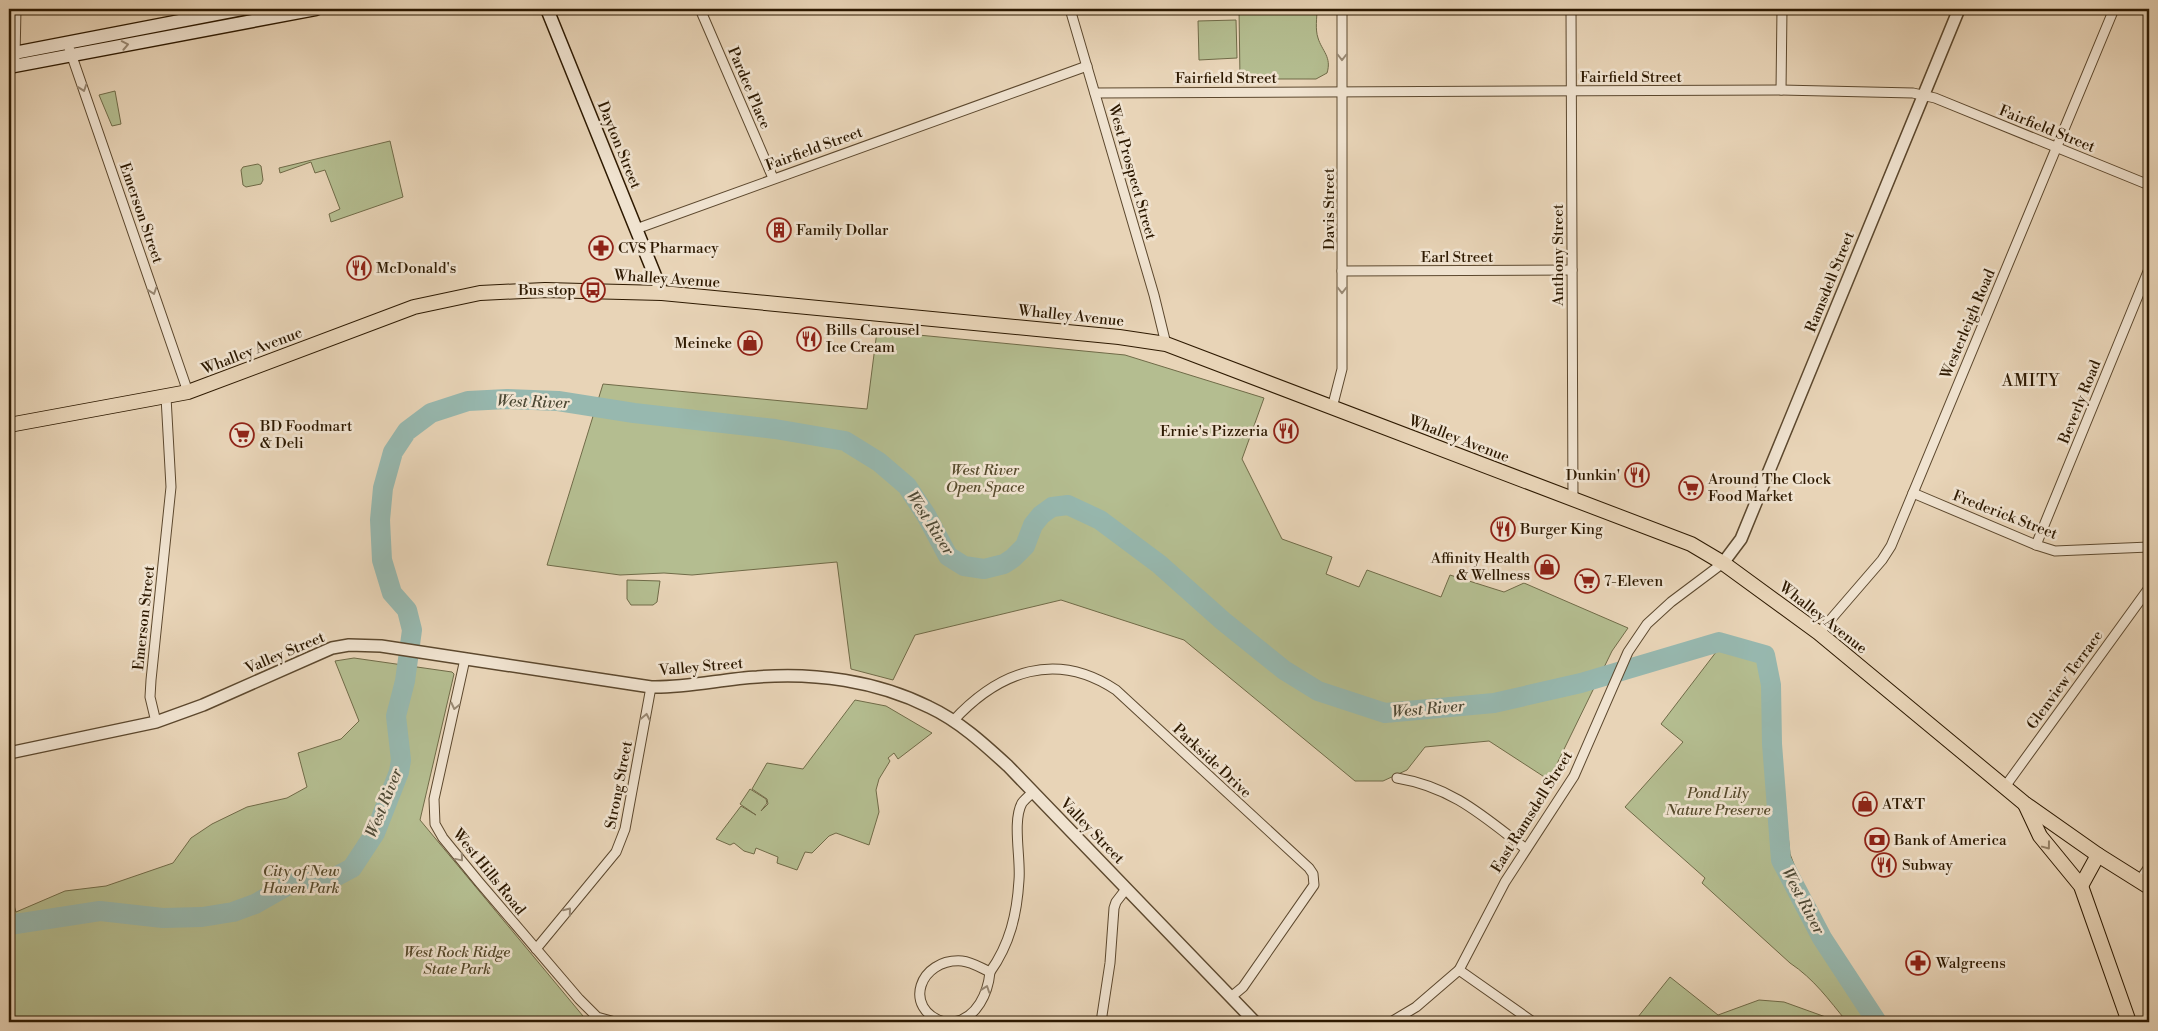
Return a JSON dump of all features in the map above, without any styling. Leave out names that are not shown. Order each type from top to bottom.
[{"type":"main road","points":[[12,53],[242,9]]},
{"type":"main road","points":[[12,67],[316,9]]},
{"type":"main road","name":"Dayton Street","points":[[546,9],[662,293]]},
{"type":"main road","points":[[207,15],[210,30]]},
{"type":"main road","name":"Whalley Avenue","points":[[9,424],[188,392],[219,382],[347,331],[436,301],[480,294],[546,290],[662,293],[1119,337],[1166,344],[1573,501],[1691,544],[1723,563],[1819,633],[2004,788],[2098,855],[2144,884]]},
{"type":"main road","name":"Whalley Avenue","points":[[2024,803],[2040,836],[2081,886],[2129,1022]]},
{"type":"main road","points":[[2081,886],[2098,855]]},
{"type":"street","points":[[12,67],[16,9]]},
{"type":"street","name":"Pardee Place","points":[[700,9],[773,178]]},
{"type":"street","name":"West Prospect Street","points":[[1070,9],[1154,295],[1166,344]]},
{"type":"street","name":"Davis Street","points":[[1332,408],[1342,369],[1342,9]]},
{"type":"street","name":"Anthony Street","points":[[1571,9],[1573,501]]},
{"type":"street","points":[[1781,90],[1782,9]]},
{"type":"street","name":"Ramsdell Street","points":[[1723,563],[1740,539],[1959,9]]},
{"type":"street","name":"Westerleigh Road","points":[[1819,633],[1882,560],[1891,546],[2114,9]]},
{"type":"street","name":"Emerson Street","points":[[67,42],[188,392]]},
{"type":"street","name":"Fairfield Street","points":[[636,229],[1086,66]]},
{"type":"street","name":"Fairfield Street","points":[[1095,93],[1781,90],[1913,93],[1924,95],[2149,185]]},
{"type":"street","name":"Beverly Road","points":[[2036,546],[2149,269]]},
{"type":"street","name":"Earl Street","points":[[1342,271],[1572,270]]},
{"type":"street","name":"Emerson Street","points":[[156,722],[150,697],[151,680],[171,487],[166,397]]},
{"type":"street","name":"Frederick Street","points":[[1913,493],[2036,546],[2055,551],[2149,547]]},
{"type":"street","name":"East Ramsdell Street","points":[[1391,1022],[1416,1007],[1459,970],[1493,903],[1574,776],[1628,652],[1647,624],[1658,613],[1723,563]]},
{"type":"street","name":"Glenview Terrace","points":[[2004,788],[2149,588]]},
{"type":"street","name":"Valley Street","points":[[9,753],[156,722],[203,705],[332,648],[349,645],[381,646],[651,687],[678,686],[756,677],[806,676],[852,682],[928,706],[953,721],[988,748],[1231,997],[1251,1021]]},
{"type":"street","name":"West Hills Road","points":[[465,659],[434,800],[435,824],[443,838],[579,999],[598,1017],[615,1022]]},
{"type":"street","name":"Parkside Drive","points":[[953,721],[972,702],[1009,679],[1032,670],[1062,668],[1081,672],[1101,680],[1116,690],[1309,868],[1314,874],[1314,886],[1243,987],[1231,997]]},
{"type":"street","name":"Strong Street","points":[[536,949],[616,852],[621,843],[651,687]]},
{"type":"street","points":[[1397,778],[1422,782],[1461,800],[1526,849]]},
{"type":"street","points":[[954,1022],[968,1016],[982,1001],[990,972],[1005,948],[1012,930],[1019,881],[1019,814],[1022,803],[1033,792]]},
{"type":"street","points":[[2144,884],[2149,867]]},
{"type":"street","points":[[1100,1022],[1110,963],[1114,908],[1116,902],[1126,889]]},
{"type":"street","points":[[944,1022],[927,1013],[921,1001],[919,990],[924,977],[932,969],[951,962],[972,963],[990,972]]},
{"type":"street","points":[[1459,970],[1533,1022]]},
{"type":"green space","points":[[1239,9],[1317,9],[1317,35],[1327,58],[1327,73],[1316,79],[1240,79]]},
{"type":"green space","points":[[1236,20],[1237,58],[1199,60],[1198,21]]},
{"type":"green space","points":[[115,91],[121,124],[112,126],[99,95]]},
{"type":"green space","points":[[390,141],[403,197],[331,222],[329,214],[340,209],[325,170],[315,173],[311,162],[280,173],[279,168]]},
{"type":"green space","points":[[258,164],[261,166],[263,180],[261,184],[246,187],[243,185],[241,170],[243,167]]},
{"type":"green space","name":"West River Open Space","points":[[877,331],[1125,355],[1264,398],[1242,459],[1282,539],[1332,557],[1326,574],[1359,587],[1367,570],[1441,597],[1450,575],[1504,592],[1524,583],[1628,628],[1612,651],[1549,780],[1489,741],[1425,747],[1407,770],[1383,781],[1355,781],[1184,640],[1061,600],[915,635],[893,680],[851,669],[837,562],[692,575],[664,573],[620,575],[547,565],[603,384],[867,409]]},
{"type":"green space","points":[[627,580],[660,581],[657,602],[653,605],[631,605],[627,599]]},
{"type":"green space","name":"Pond Lily Nature Preserve","points":[[1723,643],[1756,658],[1762,664],[1770,680],[1773,691],[1790,854],[1816,921],[1862,993],[1884,1022],[1847,1022],[1814,983],[1702,883],[1705,878],[1625,807],[1683,742],[1661,724]]},
{"type":"green space","name":"City of New Haven Park","points":[[354,658],[452,672],[454,674],[420,820],[588,1022],[9,1022],[9,889],[16,912],[65,891],[106,886],[173,863],[191,838],[212,824],[247,807],[287,798],[307,787],[298,753],[341,739],[359,721],[335,661]]},
{"type":"green space","points":[[855,700],[886,706],[932,733],[898,759],[894,753],[888,758],[890,761],[879,779],[876,790],[879,812],[869,845],[836,833],[829,836],[812,853],[805,852],[797,870],[777,863],[778,857],[756,848],[754,854],[744,851],[734,843],[730,845],[716,839],[741,806],[756,815],[740,804],[750,789],[766,799],[767,803],[761,811],[768,804],[767,799],[752,789],[767,763],[803,769]]},
{"type":"green space","points":[[1670,977],[1718,1015],[1759,1000],[1784,1002],[1836,1022],[1634,1022]]},
{"type":"waterway","name":"West River","points":[[9,925],[100,911],[163,918],[202,917],[233,912],[255,904],[292,883],[320,881],[337,876],[352,868],[375,833],[399,772],[401,760],[396,716],[405,681],[412,630],[407,610],[392,593],[382,560],[380,520],[383,488],[393,452],[407,431],[431,413],[468,401],[507,399],[558,401],[634,413],[775,429],[845,441],[879,462],[907,486],[926,515],[948,556],[964,566],[984,569],[1004,564],[1025,546],[1033,525],[1041,515],[1052,507],[1068,505],[1100,520],[1159,564],[1223,621],[1284,670],[1318,691],[1385,713],[1494,703],[1581,683],[1719,642],[1765,655],[1771,685],[1772,744],[1781,860],[1822,938],[1877,1022]]},
{"type":"place","name":"Family Dollar","points":[[779,230]]},
{"type":"place","name":"CVS Pharmacy","points":[[601,248]]},
{"type":"place","name":"McDonald's","points":[[359,268]]},
{"type":"place","name":"Bus stop","points":[[593,290]]},
{"type":"place","name":"Bills Carousel Ice Cream","points":[[809,339]]},
{"type":"place","name":"Meineke","points":[[750,343]]},
{"type":"place","name":"Ernie's Pizzeria","points":[[1286,431]]},
{"type":"place","name":"BD Foodmart & Deli","points":[[242,435]]},
{"type":"place","name":"Dunkin'","points":[[1637,475]]},
{"type":"place","name":"Around The Clock Food Market","points":[[1691,488]]},
{"type":"place","name":"Burger King","points":[[1503,529]]},
{"type":"place","name":"Affinity Health & Wellness","points":[[1547,567]]},
{"type":"place","name":"7-Eleven","points":[[1587,581]]},
{"type":"place","name":"AT&T","points":[[1865,804]]},
{"type":"place","name":"Bank of America","points":[[1877,840]]},
{"type":"place","name":"Subway","points":[[1884,865]]},
{"type":"place","name":"Walgreens","points":[[1918,963]]},
{"type":"district","name":"AMITY","points":[[2031,381]]},
{"type":"park label","name":"West Rock Ridge State Park","points":[[457,960]]}]
